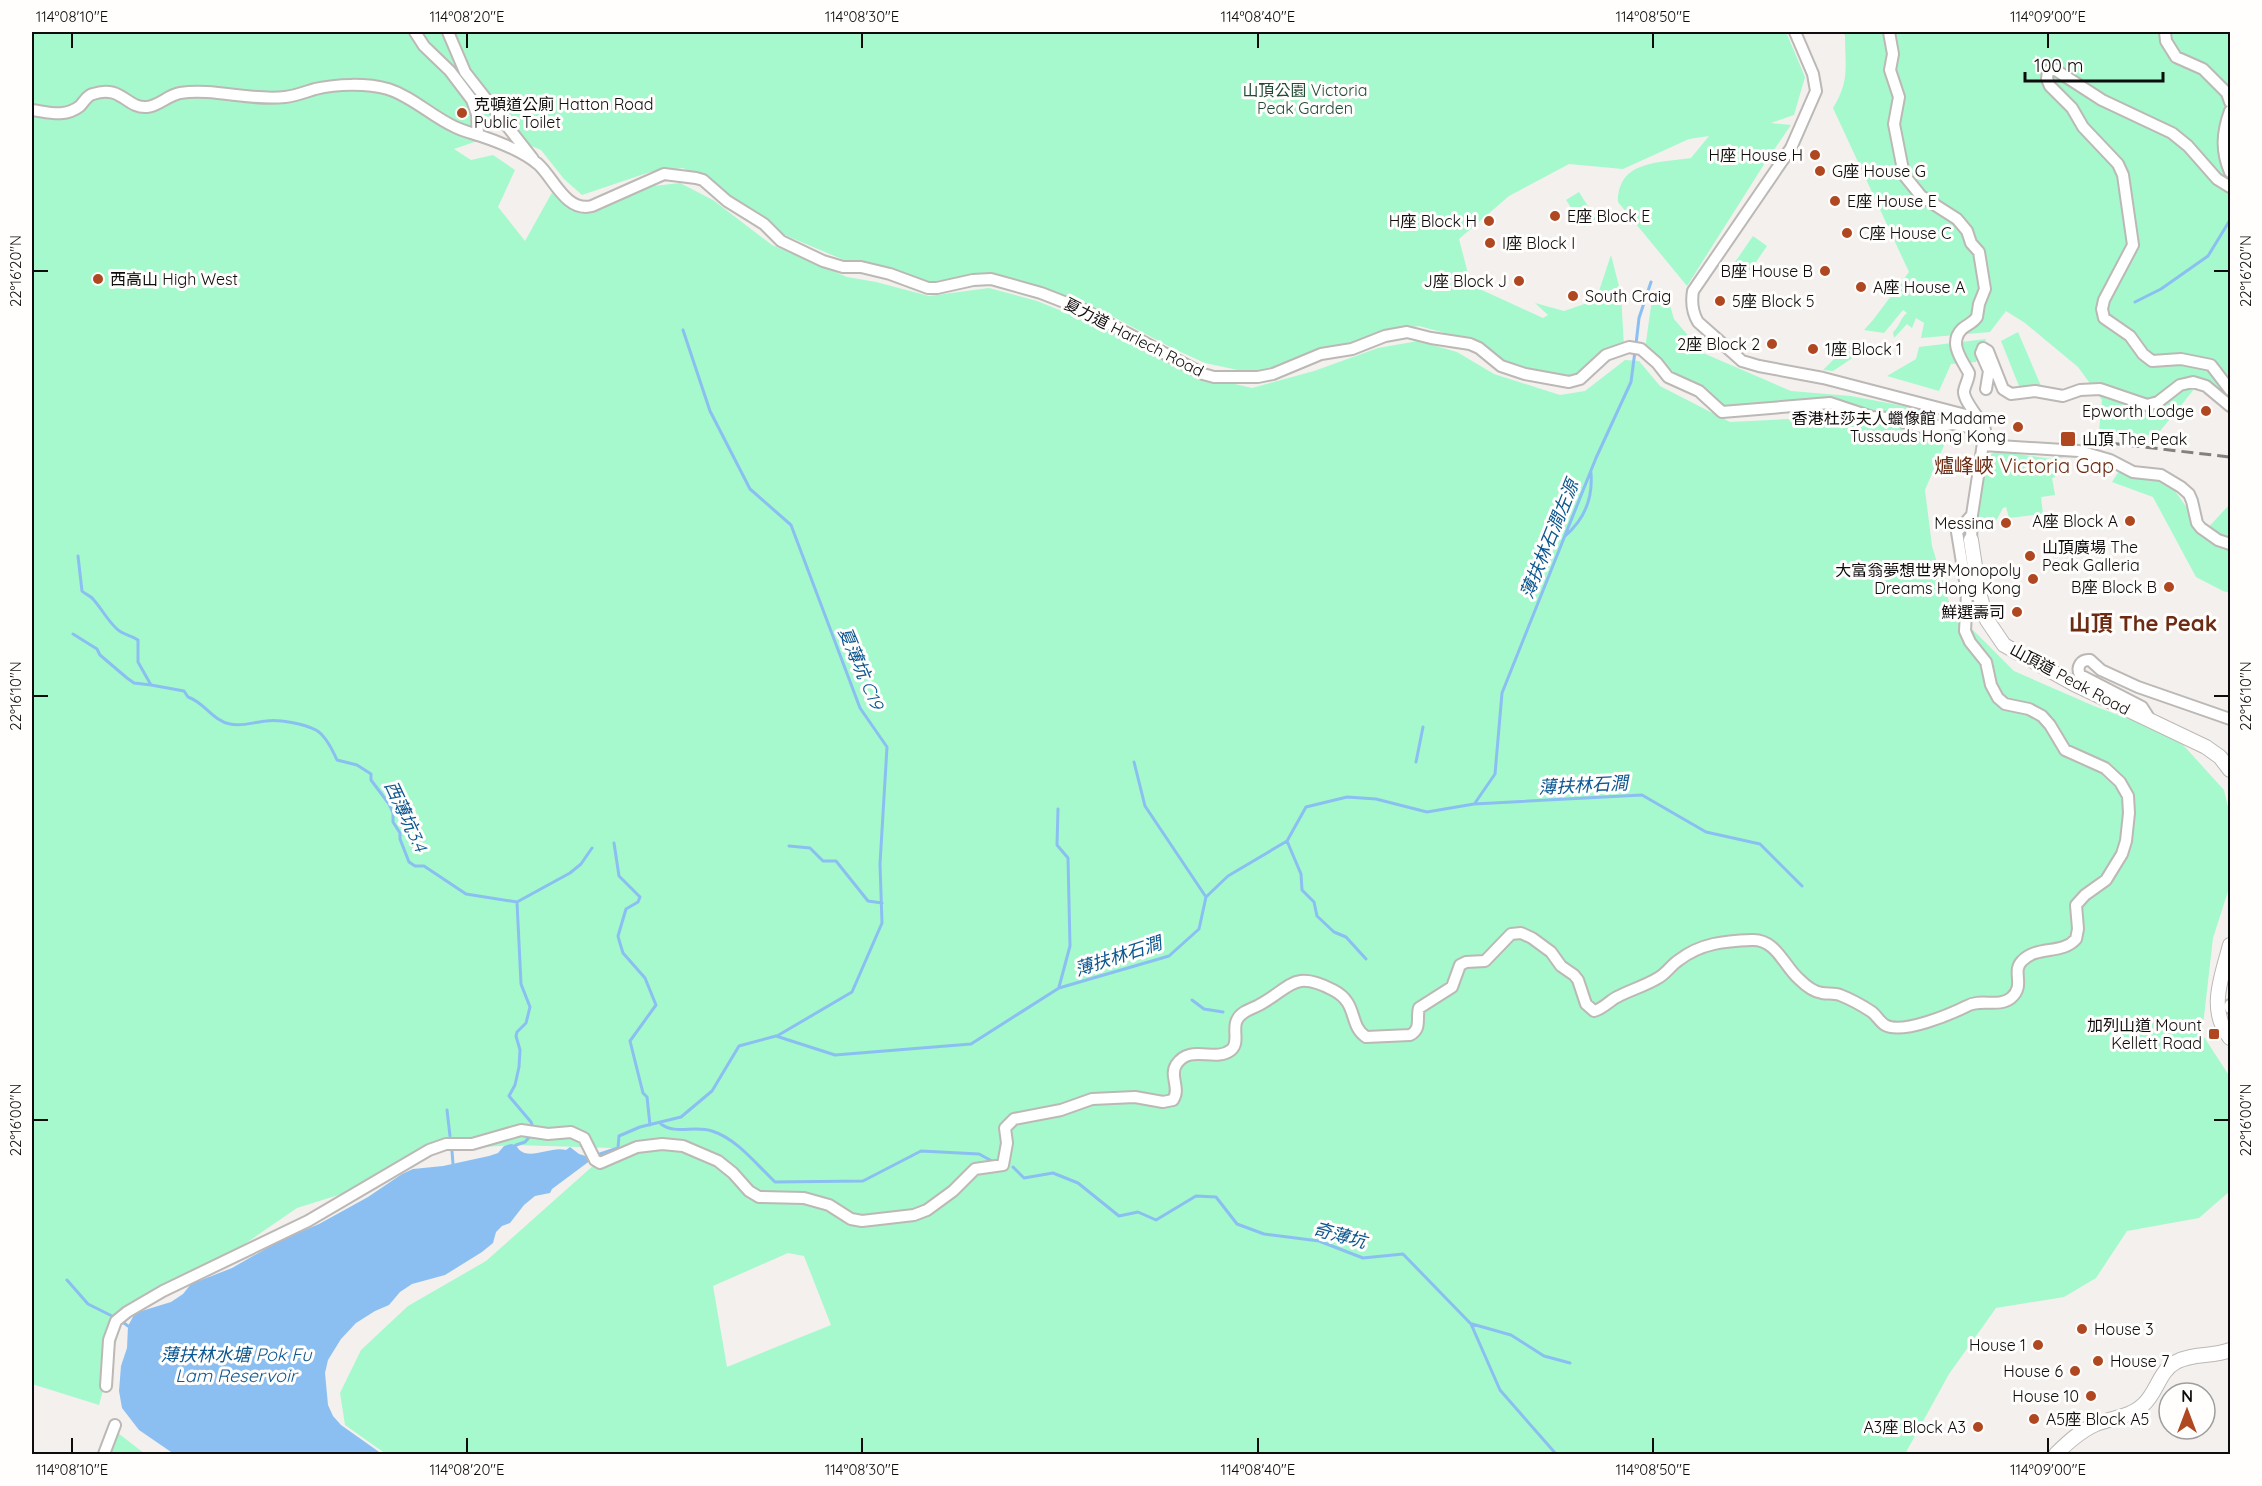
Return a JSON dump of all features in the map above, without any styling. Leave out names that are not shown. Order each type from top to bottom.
[{"type":"main road","name":"山頂道 Peak Road","points":[[1971,540],[1979,593],[1987,620],[2004,645],[2074,684],[2211,750],[2230,770]]},
{"type":"main road","points":[[2230,945],[2217,1006],[2220,1022],[2230,1038]]},
{"type":"main road","points":[[2056,1455],[2088,1427],[2130,1413],[2143,1406],[2165,1372],[2174,1363],[2183,1359],[2230,1350]]},
{"type":"street","points":[[415,32],[424,46],[450,70],[472,100],[477,114],[478,135]]},
{"type":"street","points":[[448,32],[465,72],[537,164]]},
{"type":"street","points":[[1795,32],[1813,74],[1816,91],[1791,148],[1693,291],[1694,315],[1698,322],[1742,361],[1823,378],[1983,424]]},
{"type":"street","points":[[1889,32],[1893,54],[1890,70],[1899,96],[1894,124],[1896,145],[1902,160],[1904,177],[1921,196],[1958,220],[1980,254],[1985,290],[1976,320],[1959,333],[1956,352],[1969,372],[1964,390],[1965,398],[1983,424]]},
{"type":"street","points":[[2165,32],[2166,40],[2176,57],[2203,69],[2226,93],[2230,102]]},
{"type":"street","points":[[2230,188],[2217,179],[2188,146],[2172,133],[2102,100],[2054,69],[2048,71],[2047,79],[2050,86],[2072,108],[2085,129],[2117,163],[2123,175],[2133,245],[2104,300],[2102,309],[2104,319],[2130,336],[2151,360],[2157,362],[2181,359],[2211,365],[2230,390]]},
{"type":"street","name":"夏力道 Harlech Road","points":[[32,110],[51,114],[71,111],[95,93],[117,93],[135,106],[148,107],[171,95],[191,92],[209,92],[249,98],[281,98],[321,88],[365,85],[384,88],[403,95],[452,126],[500,143],[537,164],[569,200],[585,208],[664,174],[698,178],[727,201],[764,224],[781,241],[823,261],[843,267],[861,267],[890,274],[928,288],[991,279],[1041,293],[1082,309],[1203,374],[1214,377],[1258,377],[1273,374],[1321,354],[1352,349],[1404,332],[1473,344],[1501,366],[1565,382],[1578,380],[1604,356],[1624,348],[1641,349],[1668,377],[1699,391],[1722,411],[1804,407],[1830,403],[1872,417],[1889,418],[1925,428],[1953,424],[1983,424]]},
{"type":"street","points":[[2230,111],[2223,142],[2230,172]]},
{"type":"street","points":[[1986,389],[1989,373],[1982,353],[1983,348],[1988,351],[2003,389],[2011,394],[2035,391],[2062,396],[2080,390],[2100,390],[2147,405],[2158,402],[2176,386],[2193,382],[2206,386],[2230,406]]},
{"type":"street","name":"山頂道 Peak Road","points":[[1971,540],[1972,515],[1983,445],[1983,424]]},
{"type":"street","points":[[1983,445],[2079,451],[2109,460],[2133,472],[2161,475],[2189,494],[2201,528],[2218,540],[2230,544]]},
{"type":"street","points":[[106,1386],[109,1340],[114,1324],[123,1315],[163,1291],[308,1221],[429,1150],[446,1144],[472,1144],[532,1131],[548,1134],[571,1132],[582,1136],[595,1160],[600,1163],[637,1148],[675,1144],[718,1161],[733,1173],[749,1191],[759,1197],[804,1198],[829,1205],[851,1219],[857,1220],[914,1215],[927,1210],[953,1191],[975,1169],[1003,1165],[1007,1143],[1005,1128],[1014,1119],[1061,1110],[1092,1099],[1135,1097],[1163,1102],[1173,1100],[1176,1092],[1173,1072],[1180,1060],[1192,1053],[1219,1054],[1230,1051],[1235,1045],[1235,1026],[1240,1015],[1292,982],[1318,984],[1343,996],[1350,1004],[1359,1031],[1366,1037],[1410,1035],[1417,1030],[1419,1008],[1452,987],[1460,965],[1466,962],[1485,961],[1514,933],[1521,933],[1532,938],[1551,952],[1578,980],[1587,1006],[1594,1011],[1601,1009],[1617,997],[1660,978],[1680,959],[1709,944],[1754,940],[1771,946],[1793,973],[1810,988],[1820,993],[1840,995],[1872,1012],[1882,1023],[1891,1028],[1903,1028],[1949,1014],[1971,1004],[2006,1001],[2018,990],[2018,969],[2022,960],[2035,953],[2068,946],[2076,939],[2078,929],[2076,905],[2085,895],[2106,880],[2117,864],[2126,842],[2129,806],[2125,789],[2109,771],[2090,760],[2067,752],[2048,723],[2034,711],[2005,704],[1995,695],[1986,662],[1970,642],[1965,628],[1967,593],[1957,532],[1972,515]]},
{"type":"street","name":"山頂道 Peak Road","points":[[2151,722],[2142,707],[2084,677],[2079,671],[2082,661],[2090,660],[2101,670],[2146,690],[2230,719]]},
{"type":"street","points":[[104,1455],[115,1425]]},
{"type":"green space","name":"山頂公園 Victoria Peak Garden","points":[[32,32],[1786,32],[1805,77],[1794,115],[1771,123],[1791,125],[1687,286],[1618,202],[1620,188],[1625,178],[1642,166],[1691,158],[1709,136],[1689,139],[1623,169],[1569,164],[1509,196],[1459,239],[1471,285],[1543,318],[1548,315],[1535,303],[1564,311],[1596,300],[1611,255],[1621,294],[1624,346],[1616,346],[1578,377],[1561,380],[1500,360],[1463,338],[1419,326],[1375,334],[1309,358],[1252,373],[1205,363],[1110,315],[1041,287],[990,273],[930,282],[851,263],[780,233],[720,188],[683,168],[650,172],[582,195],[564,179],[541,150],[524,143],[510,125],[485,128],[486,138],[454,149],[471,160],[493,155],[515,170],[498,207],[525,241],[554,189],[579,212],[654,186],[680,183],[713,200],[772,245],[847,277],[929,296],[989,288],[1037,301],[1104,328],[1200,376],[1252,388],[1314,371],[1378,348],[1418,341],[1457,352],[1494,374],[1560,395],[1585,391],[1625,360],[1639,361],[1660,386],[1730,422],[1829,417],[1951,429],[1925,490],[1932,546],[1951,608],[2014,671],[2094,706],[2175,736],[2224,790],[2230,816],[2230,885],[2213,938],[2202,1034],[2230,1077],[2230,1191],[2199,1218],[2127,1231],[2096,1278],[2064,1297],[1996,1308],[1949,1374],[1905,1454],[386,1454],[345,1425],[340,1393],[361,1350],[408,1306],[486,1261],[613,1148],[514,1145],[441,1150],[380,1182],[297,1208],[233,1252],[123,1317],[99,1405],[32,1384]],"holes":[[[788,1253],[804,1256],[831,1325],[727,1367],[713,1286]]]},
{"type":"green space","points":[[1842,32],[2230,32],[2230,395],[2200,382],[2156,436],[2099,431],[2102,400],[2078,367],[2025,323],[2006,311],[1990,332],[1921,338],[1924,323],[1916,318],[1912,328],[1907,324],[1894,338],[1893,332],[1907,313],[1903,310],[1884,333],[1864,330],[1909,272],[1833,108],[1842,89],[1845,73],[1845,35]]},
{"type":"green space","points":[[1579,192],[1596,219],[1584,227],[1566,200]]},
{"type":"green space","points":[[1753,236],[1767,246],[1747,275],[1733,265]]},
{"type":"green space","points":[[1653,292],[1669,302],[1674,319],[1703,353],[1791,391],[1851,396],[1946,414],[1913,417],[1830,406],[1732,411],[1667,378],[1645,349]]},
{"type":"green space","points":[[2018,332],[2041,386],[2019,386],[2001,341]]},
{"type":"green space","points":[[1986,339],[1976,362],[1951,364],[1939,391],[1887,376],[1916,359],[1919,347]]},
{"type":"green space","points":[[1851,342],[1869,347],[1833,371],[1823,370]]},
{"type":"green space","points":[[1997,451],[2052,459],[2061,451],[2114,464],[2110,470],[2083,458],[2053,459],[2055,477],[2052,478],[2055,495],[2041,497],[2043,514],[2009,518],[2006,507],[2003,508],[1996,521],[1981,517],[1978,523],[1974,521],[1984,458]]},
{"type":"green space","points":[[2124,463],[2163,474],[2204,532],[2230,504],[2230,593],[2196,577],[2153,497],[2112,482]]},
{"type":"green space","points":[[118,1433],[145,1454],[109,1454]]},
{"type":"water","name":"薄扶林水塘 Pok Fu Lam Reservoir","points":[[511,1144],[516,1145],[525,1153],[532,1154],[566,1150],[570,1147],[591,1160],[552,1189],[550,1193],[535,1196],[524,1205],[510,1223],[502,1226],[496,1232],[493,1243],[482,1252],[445,1275],[412,1284],[400,1292],[389,1305],[356,1323],[341,1339],[328,1360],[325,1373],[328,1405],[333,1416],[341,1425],[382,1454],[174,1454],[139,1430],[122,1408],[119,1391],[121,1366],[127,1348],[128,1326],[135,1313],[171,1302],[183,1294],[191,1284],[232,1268],[281,1240],[319,1224],[413,1169],[443,1166],[489,1156]]},
{"type":"waterway","points":[[2135,302],[2161,289],[2208,256],[2230,220]]},
{"type":"waterway","name":"薄扶林石澗左源","points":[[1636,344],[1639,318],[1651,282]]},
{"type":"waterway","name":"夏薄坑 C19","points":[[683,330],[710,411],[750,489],[791,525],[860,708],[887,747],[880,864],[882,923],[852,992],[777,1036]]},
{"type":"waterway","name":"薄扶林石澗左源","points":[[1475,803],[1495,774],[1502,693],[1596,458],[1631,382],[1635,351]]},
{"type":"waterway","points":[[1565,536],[1578,523],[1586,508],[1591,491],[1591,473]]},
{"type":"waterway","name":"西薄坑3.4","points":[[78,556],[82,591],[92,598],[117,629],[138,640],[138,662],[151,685],[184,691],[188,697],[230,724],[244,725],[278,721],[299,724],[316,730],[326,739],[337,760],[357,765],[371,774],[371,780],[393,813],[393,822],[400,833],[409,862],[415,866],[424,866],[466,894],[517,902],[521,984],[530,1007],[526,1023],[516,1036],[520,1050],[519,1067],[515,1085],[509,1096],[531,1122],[533,1128]]},
{"type":"waterway","points":[[73,634],[97,649],[100,655],[134,683],[151,685]]},
{"type":"waterway","points":[[1416,762],[1423,727]]},
{"type":"waterway","points":[[1134,762],[1145,806],[1206,897]]},
{"type":"waterway","name":"薄扶林石澗","points":[[597,1155],[618,1148],[619,1136],[640,1127],[681,1117],[712,1091],[739,1046],[776,1036],[835,1055],[971,1044],[1059,988],[1169,956],[1199,929],[1206,897],[1228,876],[1287,841],[1306,807],[1347,797],[1376,799],[1427,812],[1474,804],[1642,795],[1706,832],[1760,844],[1802,886]]},
{"type":"waterway","points":[[1058,809],[1057,845],[1068,858],[1070,946],[1059,987]]},
{"type":"waterway","points":[[1287,841],[1301,874],[1302,890],[1314,902],[1317,916],[1334,932],[1346,937],[1366,959]]},
{"type":"waterway","points":[[614,843],[619,876],[640,897],[638,902],[626,909],[618,936],[619,940],[623,953],[645,978],[656,1005],[630,1041],[643,1093],[647,1097],[650,1125]]},
{"type":"waterway","points":[[789,846],[810,848],[823,861],[836,861],[868,901],[882,903]]},
{"type":"waterway","points":[[517,902],[570,873],[581,864],[592,848]]},
{"type":"waterway","points":[[1192,1000],[1204,1009],[1223,1012]]},
{"type":"waterway","points":[[447,1110],[450,1136]]},
{"type":"waterway","points":[[661,1124],[672,1129],[706,1129],[721,1135],[746,1153],[775,1182],[863,1181],[921,1151],[979,1154],[992,1161]]},
{"type":"waterway","name":"西薄坑3.4","points":[[516,1145],[525,1142],[531,1135]]},
{"type":"waterway","points":[[452,1151],[453,1164]]},
{"type":"waterway","name":"奇薄坑","points":[[1013,1167],[1024,1178],[1053,1173],[1078,1183],[1119,1216],[1138,1212],[1156,1220],[1196,1196],[1216,1197],[1237,1224],[1264,1234],[1319,1241],[1363,1258],[1403,1254],[1471,1324],[1500,1390],[1556,1454]]},
{"type":"waterway","points":[[67,1280],[88,1304],[114,1317]]},
{"type":"waterway","points":[[120,1320],[128,1326]]},
{"type":"waterway","points":[[1472,1324],[1511,1335],[1544,1356],[1570,1363]]},
{"type":"railway","points":[[2092,441],[2230,457]]},
{"type":"place","name":"克頓道公廁 Hatton Road Public Toilet","points":[[462,113]]},
{"type":"place","name":"H座 House H","points":[[1815,155]]},
{"type":"place","name":"G座 House G","points":[[1820,171]]},
{"type":"place","name":"E座 House E","points":[[1835,201]]},
{"type":"place","name":"E座 Block E","points":[[1555,216]]},
{"type":"place","name":"H座 Block H","points":[[1489,221]]},
{"type":"place","name":"C座 House C","points":[[1847,233]]},
{"type":"place","name":"I座 Block I","points":[[1490,243]]},
{"type":"place","name":"B座 House B","points":[[1825,271]]},
{"type":"place","name":"西高山 High West","points":[[98,279]]},
{"type":"place","name":"J座 Block J","points":[[1519,281]]},
{"type":"place","name":"A座 House A","points":[[1861,287]]},
{"type":"place","name":"South Craig","points":[[1573,296]]},
{"type":"place","name":"5座 Block 5","points":[[1720,301]]},
{"type":"place","name":"2座 Block 2","points":[[1772,344]]},
{"type":"place","name":"1座 Block 1","points":[[1813,349]]},
{"type":"place","name":"Epworth Lodge","points":[[2206,411]]},
{"type":"place","name":"香港杜莎夫人蠟像館 Madame Tussauds Hong Kong","points":[[2018,427]]},
{"type":"place","name":"山頂 The Peak","points":[[2068,439]]},
{"type":"place","name":"A座 Block A","points":[[2130,521]]},
{"type":"place","name":"Messina","points":[[2006,523]]},
{"type":"place","name":"山頂廣場 The Peak Galleria","points":[[2030,556]]},
{"type":"place","name":"大富翁夢想世界Monopoly Dreams Hong Kong","points":[[2033,579]]},
{"type":"place","name":"B座 Block B","points":[[2169,587]]},
{"type":"place","name":"鮮選壽司","points":[[2017,612]]},
{"type":"place","name":"加列山道 Mount Kellett Road","points":[[2214,1034]]},
{"type":"place","name":"House 3","points":[[2082,1329]]},
{"type":"place","name":"House 1","points":[[2038,1345]]},
{"type":"place","name":"House 7","points":[[2098,1361]]},
{"type":"place","name":"House 6","points":[[2075,1371]]},
{"type":"place","name":"House 10","points":[[2091,1396]]},
{"type":"place","name":"A5座 Block A5","points":[[2034,1419]]},
{"type":"place","name":"A3座 Block A3","points":[[1978,1427]]},
{"type":"district","name":"爐峰峽 Victoria Gap","points":[[2024,465]]},
{"type":"district","name":"山頂 The Peak","points":[[2143,623]]}]
